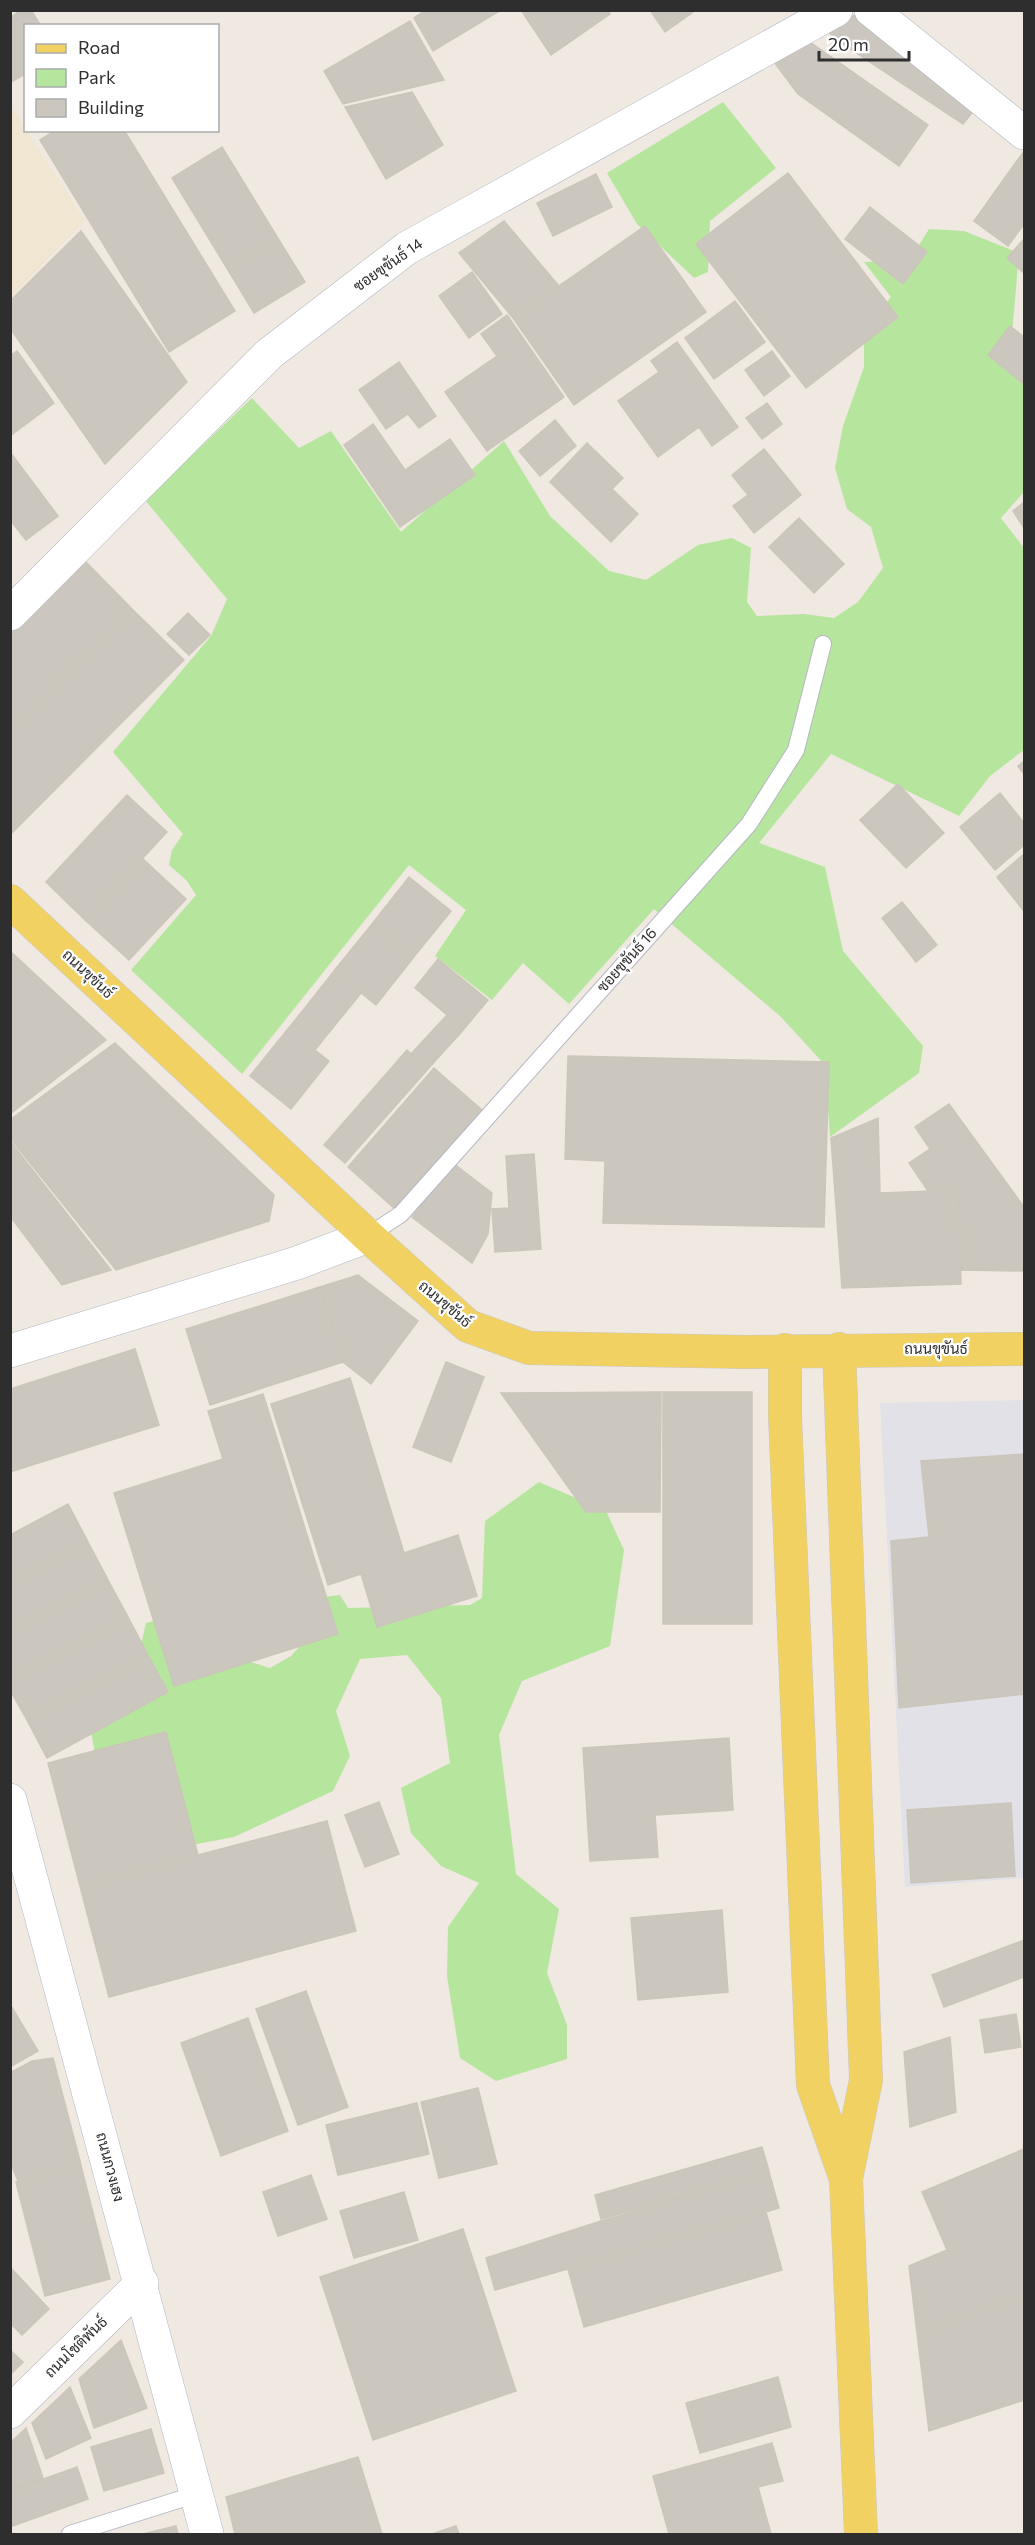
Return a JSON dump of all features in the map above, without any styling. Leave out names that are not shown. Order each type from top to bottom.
[{"type":"main road","name":"ถนนขุขันธ์","points":[[10,901],[368,1236],[468,1326],[529,1347],[784,1350],[1024,1349]]},
{"type":"main road","points":[[839,1349],[866,2080],[846,2179],[861,2535]]},
{"type":"main road","points":[[784,1350],[813,2085],[846,2179]]},
{"type":"street","name":"ซอยขุขันธ์ 14","points":[[10,614],[268,354],[407,248],[836,10]]},
{"type":"street","points":[[871,10],[1024,133]]},
{"type":"street","points":[[10,1351],[297,1263],[368,1236]]},
{"type":"street","name":"ถนนกวงเฮง","points":[[10,1800],[142,2283],[207,2535]]},
{"type":"street","name":"ถนนโชติพันธ์","points":[[10,2412],[142,2283]]},
{"type":"lane","name":"ซอยขุขันธ์ 16","points":[[368,1236],[401,1214],[749,824],[796,750],[823,645]]},
{"type":"lane","points":[[70,2535],[197,2494]]},
{"type":"shaded area","points":[[10,105],[24,127],[24,132],[27,132],[85,221],[10,297]]},
{"type":"shaded area","points":[[1024,1400],[1024,1878],[905,1887],[880,1403]]},
{"type":"green space","points":[[723,102],[776,168],[710,221],[708,272],[694,278],[637,224],[607,173]]},
{"type":"green space","points":[[929,229],[964,231],[1019,253],[1009,370],[1024,381],[1024,492],[1001,518],[1024,548],[1024,750],[990,776],[959,816],[831,754],[759,843],[825,867],[843,951],[923,1046],[919,1073],[830,1137],[825,1065],[780,1016],[654,909],[569,1004],[523,963],[492,1000],[435,956],[466,910],[409,865],[242,1074],[131,970],[196,895],[187,881],[169,865],[172,850],[183,834],[113,752],[211,636],[227,599],[145,500],[252,398],[299,448],[331,431],[401,532],[504,441],[550,516],[609,571],[646,580],[698,545],[732,538],[751,548],[747,602],[757,616],[804,614],[834,618],[858,602],[883,568],[871,527],[847,509],[835,468],[843,426],[864,367],[864,330],[891,297],[864,262],[910,260]]},
{"type":"green space","points":[[539,1482],[606,1511],[624,1550],[610,1646],[522,1681],[499,1735],[516,1874],[559,1909],[547,1973],[567,2025],[567,2059],[496,2081],[460,2058],[447,1976],[448,1927],[479,1883],[441,1866],[411,1833],[401,1788],[450,1763],[441,1698],[407,1655],[360,1659],[336,1711],[350,1756],[333,1791],[234,1837],[192,1845],[98,1772],[89,1719],[139,1654],[146,1623],[190,1611],[222,1653],[270,1668],[291,1656],[316,1628],[317,1598],[340,1595],[348,1608],[470,1605],[482,1598],[485,1521]]},
{"type":"building","points":[[21,10],[31,10],[40,24],[24,24],[24,74],[10,83],[10,18]]},
{"type":"building","points":[[426,10],[501,10],[433,51],[414,18]]},
{"type":"building","points":[[521,10],[608,10],[610,14],[551,55]]},
{"type":"building","points":[[650,10],[696,10],[665,32]]},
{"type":"building","points":[[855,15],[867,24],[849,48],[828,32]]},
{"type":"building","points":[[410,21],[444,80],[343,104],[324,71]]},
{"type":"building","points":[[867,24],[975,109],[963,124],[849,48]]},
{"type":"building","points":[[810,42],[928,125],[899,166],[798,94],[774,62]]},
{"type":"building","points":[[412,92],[443,145],[386,179],[345,107]]},
{"type":"building","points":[[53,132],[125,132],[235,311],[169,352],[40,140]]},
{"type":"building","points":[[222,147],[279,240],[228,270],[172,178]]},
{"type":"building","points":[[1024,151],[1024,224],[1008,246],[974,221]]},
{"type":"building","points":[[788,173],[898,317],[806,388],[696,244]]},
{"type":"building","points":[[596,174],[612,207],[553,236],[537,203]]},
{"type":"building","points":[[870,207],[927,252],[903,284],[845,239]]},
{"type":"building","points":[[504,221],[559,286],[513,318],[459,253]]},
{"type":"building","points":[[645,226],[706,312],[574,405],[513,318]]},
{"type":"building","points":[[81,231],[187,382],[105,464],[10,328],[10,301]]},
{"type":"building","points":[[1024,239],[1024,273],[1007,258]]},
{"type":"building","points":[[279,240],[305,282],[254,313],[228,270]]},
{"type":"building","points":[[472,272],[502,314],[469,338],[439,296]]},
{"type":"building","points":[[735,301],[765,342],[714,379],[685,338]]},
{"type":"building","points":[[507,315],[564,397],[487,451],[445,392],[497,356],[481,334]]},
{"type":"building","points":[[1010,326],[1024,337],[1024,384],[988,355]]},
{"type":"building","points":[[677,342],[738,427],[712,446],[699,427],[658,457],[618,401],[659,372],[651,361]]},
{"type":"building","points":[[17,351],[54,403],[10,436],[10,356]]},
{"type":"building","points":[[772,351],[790,376],[764,396],[745,370]]},
{"type":"building","points":[[399,362],[436,416],[419,428],[408,414],[386,429],[359,390]]},
{"type":"building","points":[[767,403],[782,424],[762,439],[746,418]]},
{"type":"building","points":[[555,420],[576,446],[540,476],[519,451]]},
{"type":"building","points":[[373,424],[405,470],[450,439],[475,475],[400,527],[344,445]]},
{"type":"building","points":[[587,443],[623,478],[612,489],[638,514],[611,542],[550,482]]},
{"type":"building","points":[[764,449],[801,495],[754,533],[733,506],[748,495],[732,475]]},
{"type":"building","points":[[10,452],[58,516],[26,540],[10,520]]},
{"type":"building","points":[[1024,502],[1024,528],[1013,511]]},
{"type":"building","points":[[799,518],[844,564],[814,593],[769,547]]},
{"type":"building","points":[[83,559],[132,609],[10,732],[10,633]]},
{"type":"building","points":[[132,609],[184,660],[10,835],[10,732]]},
{"type":"building","points":[[188,613],[210,635],[189,655],[167,634]]},
{"type":"building","points":[[1024,761],[1024,774],[1018,766]]},
{"type":"building","points":[[898,784],[944,833],[906,868],[860,820]]},
{"type":"building","points":[[1000,793],[1024,823],[1024,845],[995,870],[960,827]]},
{"type":"building","points":[[127,795],[167,832],[85,920],[46,882]]},
{"type":"building","points":[[1024,854],[1024,911],[997,877]]},
{"type":"building","points":[[142,858],[186,899],[129,960],[85,920]]},
{"type":"building","points":[[409,877],[451,911],[413,958],[372,924]]},
{"type":"building","points":[[902,902],[937,945],[916,962],[882,918]]},
{"type":"building","points":[[372,924],[413,958],[376,1005],[334,971]]},
{"type":"building","points":[[10,951],[106,1040],[10,1114]]},
{"type":"building","points":[[438,959],[488,1000],[464,1029],[415,988]]},
{"type":"building","points":[[334,971],[361,993],[327,1035],[300,1014]]},
{"type":"building","points":[[300,1014],[327,1035],[315,1050],[329,1061],[291,1109],[250,1076]]},
{"type":"building","points":[[447,1015],[464,1029],[428,1069],[411,1054]]},
{"type":"building","points":[[115,1043],[274,1195],[269,1221],[116,1270],[10,1138],[10,1120]]},
{"type":"building","points":[[407,1050],[428,1069],[345,1163],[324,1145]]},
{"type":"building","points":[[568,1056],[829,1062],[824,1227],[603,1223],[605,1161],[565,1159]]},
{"type":"building","points":[[434,1068],[482,1110],[395,1209],[348,1167]]},
{"type":"building","points":[[949,1104],[1024,1207],[1024,1271],[962,1270],[958,1190],[928,1191],[909,1163],[930,1149],[915,1127]]},
{"type":"building","points":[[878,1118],[880,1193],[958,1190],[961,1284],[842,1288],[831,1138]]},
{"type":"building","points":[[10,1141],[111,1270],[62,1285],[10,1216]]},
{"type":"building","points":[[534,1154],[541,1249],[495,1252],[492,1209],[509,1208],[506,1156]]},
{"type":"building","points":[[453,1163],[492,1193],[488,1234],[472,1263],[412,1217]]},
{"type":"building","points":[[358,1275],[418,1321],[371,1384],[343,1362],[320,1287]]},
{"type":"building","points":[[320,1287],[343,1362],[210,1405],[186,1329]]},
{"type":"building","points":[[135,1349],[159,1425],[10,1472],[10,1389]]},
{"type":"building","points":[[446,1362],[484,1377],[451,1462],[413,1447]]},
{"type":"building","points":[[350,1378],[404,1553],[458,1535],[477,1596],[377,1627],[361,1574],[328,1585],[271,1404]]},
{"type":"building","points":[[661,1392],[660,1512],[586,1512],[501,1393]]},
{"type":"building","points":[[663,1392],[752,1392],[752,1624],[663,1624]]},
{"type":"building","points":[[263,1394],[338,1634],[174,1686],[114,1493],[223,1459],[208,1411]]},
{"type":"building","points":[[1024,1454],[1024,1694],[899,1708],[891,1541],[929,1537],[921,1461]]},
{"type":"building","points":[[68,1504],[88,1542],[10,1584],[10,1535]]},
{"type":"building","points":[[88,1542],[108,1580],[10,1632],[10,1584]]},
{"type":"building","points":[[108,1580],[128,1617],[10,1681],[10,1632]]},
{"type":"building","points":[[128,1617],[148,1655],[27,1720],[10,1690],[10,1681]]},
{"type":"building","points":[[148,1655],[168,1692],[47,1758],[27,1720]]},
{"type":"building","points":[[166,1732],[198,1855],[80,1886],[48,1763]]},
{"type":"building","points":[[729,1738],[733,1810],[655,1815],[658,1857],[590,1861],[583,1748]]},
{"type":"building","points":[[379,1802],[399,1854],[365,1867],[345,1815]]},
{"type":"building","points":[[1011,1803],[1015,1876],[911,1883],[907,1810]]},
{"type":"building","points":[[327,1821],[356,1931],[109,1997],[80,1886]]},
{"type":"building","points":[[722,1910],[728,1992],[638,2000],[631,1918]]},
{"type":"building","points":[[1024,1940],[1024,1977],[944,2007],[932,1975]]},
{"type":"building","points":[[306,1991],[348,2107],[298,2125],[256,2009]]},
{"type":"building","points":[[10,2004],[38,2051],[10,2067]]},
{"type":"building","points":[[1016,2014],[1021,2047],[985,2053],[980,2020]]},
{"type":"building","points":[[248,2018],[288,2131],[221,2156],[181,2043]]},
{"type":"building","points":[[950,2037],[956,2112],[910,2127],[904,2052]]},
{"type":"building","points":[[53,2058],[81,2165],[18,2181],[10,2161],[10,2073],[32,2061]]},
{"type":"building","points":[[478,2088],[497,2164],[439,2178],[421,2102]]},
{"type":"building","points":[[417,2103],[429,2154],[338,2175],[326,2125]]},
{"type":"building","points":[[762,2147],[769,2171],[601,2219],[595,2195]]},
{"type":"building","points":[[1024,2149],[1024,2295],[917,2333],[909,2266],[947,2250],[922,2192]]},
{"type":"building","points":[[81,2166],[110,2279],[45,2296],[16,2182]]},
{"type":"building","points":[[769,2172],[779,2208],[495,2290],[486,2258],[601,2221]]},
{"type":"building","points":[[311,2175],[327,2219],[278,2236],[263,2192]]},
{"type":"building","points":[[404,2192],[418,2240],[354,2258],[340,2211]]},
{"type":"building","points":[[766,2212],[782,2270],[584,2327],[568,2269]]},
{"type":"building","points":[[463,2229],[516,2391],[373,2440],[320,2277]]},
{"type":"building","points":[[10,2267],[49,2309],[22,2335],[10,2323]]},
{"type":"building","points":[[1024,2295],[1024,2400],[929,2431],[917,2333]]},
{"type":"building","points":[[121,2340],[147,2408],[94,2428],[79,2379]]},
{"type":"building","points":[[10,2350],[23,2362],[10,2375]]},
{"type":"building","points":[[778,2377],[791,2427],[700,2453],[686,2403]]},
{"type":"building","points":[[70,2387],[91,2438],[46,2459],[32,2423]]},
{"type":"building","points":[[26,2428],[43,2478],[10,2490],[10,2443]]},
{"type":"building","points":[[151,2429],[164,2473],[104,2491],[91,2447]]},
{"type":"building","points":[[772,2443],[783,2481],[758,2487],[771,2534],[669,2534],[653,2476]]},
{"type":"building","points":[[358,2457],[382,2534],[235,2534],[226,2497]]},
{"type":"building","points":[[77,2467],[88,2499],[10,2527],[10,2491]]},
{"type":"building","points":[[176,2526],[178,2534],[143,2534]]},
{"type":"building","points":[[456,2526],[459,2534],[432,2534]]}]
